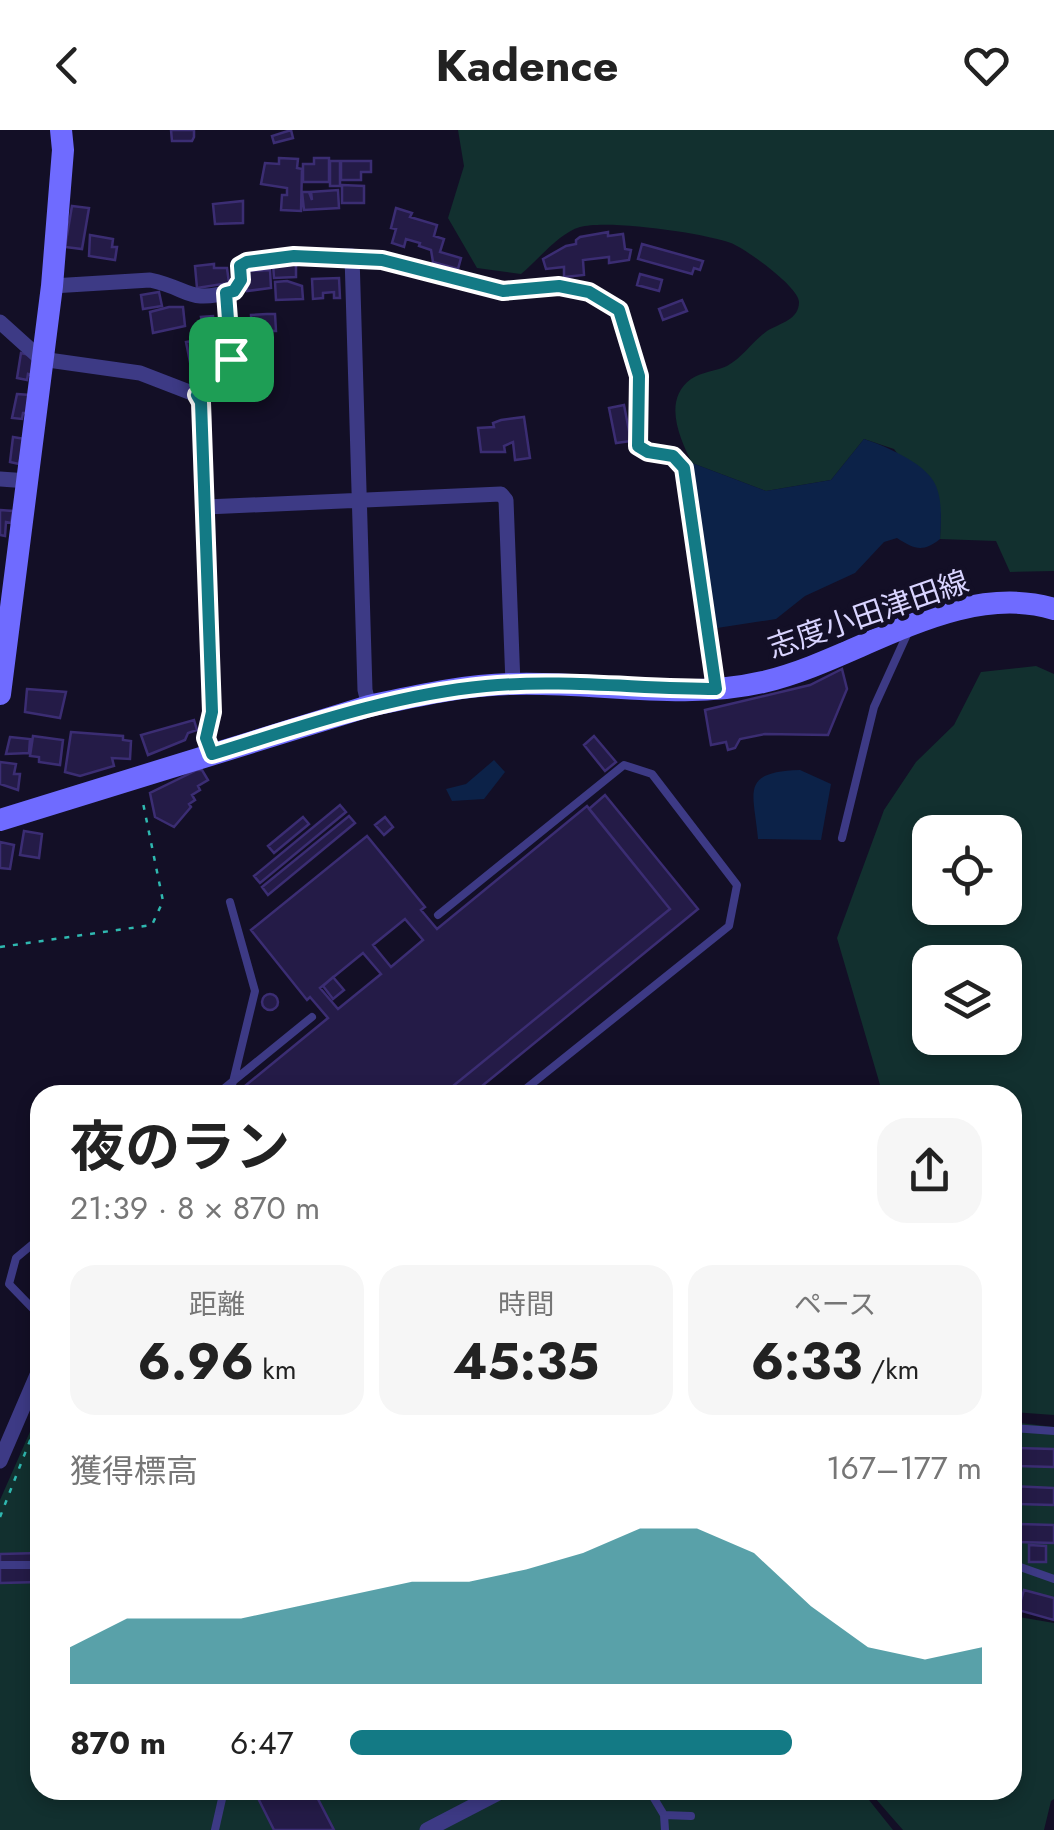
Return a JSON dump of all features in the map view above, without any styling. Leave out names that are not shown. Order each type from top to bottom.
[{"type":"main road","points":[[0,694],[52,286],[63,150],[61,130]]},
{"type":"main road","name":"志度小田津田線","points":[[0,820],[368,706],[429,693],[514,684],[716,689],[763,682],[808,668],[969,606],[1009,602],[1054,609]]},
{"type":"street","points":[[52,286],[150,280],[166,283],[190,296],[207,298],[234,291],[241,280],[240,266],[247,262],[294,256],[352,256],[503,291],[559,286],[589,292],[619,310],[639,376],[638,446],[648,452],[673,456],[684,468],[716,689]]},
{"type":"street","points":[[352,256],[368,706]]},
{"type":"street","points":[[197,395],[222,376],[231,359],[226,293]]},
{"type":"street","points":[[0,322],[42,360],[140,373],[197,395],[201,402],[212,712],[206,738],[212,754]]},
{"type":"street","points":[[0,478],[28,481]]},
{"type":"street","points":[[206,507],[501,494],[506,500],[514,684]]},
{"type":"street","points":[[0,1461],[30,1391]]},
{"type":"street","points":[[427,1830],[485,1800]]},
{"type":"lane","points":[[842,838],[874,706],[911,626]]},
{"type":"lane","points":[[438,914],[624,765],[652,774],[737,886],[729,926],[530,1085]]},
{"type":"lane","points":[[230,902],[254,990],[233,1082]]},
{"type":"lane","points":[[229,1085],[312,1018]]},
{"type":"lane","points":[[30,1246],[16,1258],[9,1284],[30,1306]]},
{"type":"lane","points":[[1022,1429],[1054,1431]]},
{"type":"lane","points":[[0,1566],[30,1565]]},
{"type":"lane","points":[[1022,1568],[1054,1579]]},
{"type":"lane","points":[[215,1830],[222,1800]]},
{"type":"lane","points":[[655,1800],[664,1815],[665,1830]]},
{"type":"lane","points":[[664,1815],[690,1816]]},
{"type":"path","points":[[0,947],[152,925],[163,901],[138,777]]},
{"type":"path","points":[[0,1517],[30,1440]]},
{"type":"green space","points":[[458,130],[1054,130],[1054,571],[1010,572],[996,541],[940,539],[941,514],[894,449],[864,439],[831,480],[766,491],[692,463],[676,420],[675,408],[682,388],[695,377],[732,363],[767,331],[792,317],[798,308],[797,295],[771,269],[731,243],[633,226],[593,225],[572,230],[521,274],[477,268],[448,218],[464,166]]},
{"type":"green space","points":[[1036,666],[1054,674],[1054,1415],[1022,1413],[1022,1085],[880,1085],[837,938],[884,810],[916,762],[954,725],[981,672]]},
{"type":"green space","points":[[1022,1423],[1054,1427],[1054,1612],[1022,1609]]},
{"type":"green space","points":[[30,1432],[30,1800],[869,1800],[893,1830],[0,1830],[0,1500]]},
{"type":"green space","points":[[1022,1618],[1054,1623],[1054,1799],[1044,1830],[903,1830],[877,1800],[1022,1800]]},
{"type":"water","points":[[864,439],[903,456],[929,475],[939,495],[940,539],[923,548],[897,538],[884,542],[855,573],[805,596],[776,619],[717,628],[692,463],[766,491],[831,480]]},
{"type":"water","points":[[494,760],[505,772],[484,799],[452,801],[446,789],[466,784]]},
{"type":"water","points":[[800,770],[831,784],[821,840],[758,839],[753,797],[759,780]]},
{"type":"building","points":[[171,130],[194,130],[194,137],[192,141],[172,141]]},
{"type":"building","points":[[291,130],[293,138],[274,143],[272,136]]},
{"type":"building","points":[[279,158],[298,159],[297,168],[302,169],[301,211],[281,210],[287,188],[261,184],[265,163],[279,164]]},
{"type":"building","points":[[314,158],[329,158],[329,182],[303,182],[303,164],[314,164]]},
{"type":"building","points":[[330,161],[340,161],[340,186],[330,186]]},
{"type":"building","points":[[341,161],[371,161],[371,172],[361,172],[361,180],[341,180]]},
{"type":"building","points":[[342,185],[364,186],[364,203],[342,203]]},
{"type":"building","points":[[338,190],[339,208],[304,210],[302,192],[309,192],[312,200],[311,192]]},
{"type":"building","points":[[243,201],[243,223],[215,224],[213,204]]},
{"type":"building","points":[[72,206],[89,208],[82,249],[65,247]]},
{"type":"building","points":[[396,208],[437,225],[434,236],[444,239],[440,252],[461,258],[458,269],[433,262],[431,250],[419,246],[420,243],[406,239],[404,247],[392,243]]},
{"type":"building","points":[[608,232],[608,236],[623,234],[625,249],[631,250],[629,260],[583,260],[584,275],[564,277],[564,267],[546,269],[543,259],[576,244],[580,237]]},
{"type":"building","points":[[90,235],[113,239],[112,247],[117,247],[115,260],[89,256]]},
{"type":"building","points":[[642,244],[703,261],[700,270],[694,268],[692,274],[638,259]]},
{"type":"building","points":[[296,262],[296,277],[274,278],[273,263]]},
{"type":"building","points":[[214,264],[214,268],[227,268],[229,283],[197,288],[195,266]]},
{"type":"building","points":[[270,270],[271,288],[247,291],[247,271]]},
{"type":"building","points":[[640,274],[662,280],[659,291],[637,285]]},
{"type":"building","points":[[339,278],[340,298],[334,298],[334,292],[313,299],[312,279]]},
{"type":"building","points":[[275,282],[302,286],[303,299],[276,300]]},
{"type":"building","points":[[159,292],[162,306],[143,309],[141,295]]},
{"type":"building","points":[[682,300],[687,311],[663,320],[659,309]]},
{"type":"building","points":[[183,307],[185,326],[153,333],[150,312]]},
{"type":"building","points":[[275,314],[276,331],[269,331],[268,337],[252,335],[251,315]]},
{"type":"building","points":[[213,316],[215,333],[204,335],[201,317]]},
{"type":"building","points":[[215,337],[215,356],[190,362],[186,342]]},
{"type":"building","points":[[21,353],[34,356],[27,380],[17,378]]},
{"type":"building","points":[[17,394],[30,395],[28,413],[23,413],[22,419],[12,418]]},
{"type":"building","points":[[624,405],[631,441],[616,443],[609,408]]},
{"type":"building","points":[[524,417],[530,458],[515,460],[513,442],[504,446],[505,452],[481,452],[478,428]]},
{"type":"building","points":[[13,437],[25,439],[19,464],[10,462]]},
{"type":"building","points":[[0,510],[13,511],[11,523],[6,522],[5,536],[0,535]]},
{"type":"building","points":[[807,629],[812,641],[794,650],[791,635]]},
{"type":"building","points":[[842,669],[847,689],[828,735],[765,734],[740,739],[735,748],[728,750],[726,742],[711,745],[705,710],[810,685]]},
{"type":"building","points":[[27,689],[66,692],[60,718],[25,712]]},
{"type":"building","points":[[194,720],[197,730],[188,733],[185,740],[148,755],[141,735]]},
{"type":"building","points":[[71,732],[123,736],[123,740],[131,741],[130,759],[112,758],[114,766],[80,776],[65,772]]},
{"type":"building","points":[[33,736],[63,740],[60,765],[39,762],[39,757],[30,756]]},
{"type":"building","points":[[594,736],[616,762],[605,771],[584,745]]},
{"type":"building","points":[[10,737],[30,739],[29,753],[6,754]]},
{"type":"building","points":[[0,762],[16,764],[14,774],[20,774],[18,790],[0,784]]},
{"type":"building","points":[[202,770],[208,780],[198,786],[200,790],[192,795],[195,800],[189,804],[191,807],[174,827],[155,817],[150,793]]},
{"type":"building","points":[[605,795],[698,909],[483,1085],[454,1085],[670,909],[589,809]]},
{"type":"building","points":[[340,805],[346,812],[260,883],[254,876]]},
{"type":"building","points":[[587,806],[670,909],[454,1085],[246,1085],[328,1018],[310,997],[307,1000],[251,930],[367,836],[425,907],[421,910],[437,929]],"holes":[[[405,919],[423,940],[391,967],[373,945]],[[363,953],[381,974],[338,1009],[320,988]]]},
{"type":"building","points":[[349,816],[355,823],[268,895],[262,887]]},
{"type":"building","points":[[303,817],[309,824],[274,853],[268,846]]},
{"type":"building","points":[[385,817],[393,827],[384,835],[375,825]]},
{"type":"building","points":[[24,831],[42,834],[39,858],[20,855]]},
{"type":"building","points":[[0,842],[14,845],[10,869],[0,868]]},
{"type":"building","points":[[333,977],[344,990],[333,999],[323,986]]},
{"type":"building","points":[[270,994],[278,1002],[270,1010],[262,1002]]},
{"type":"building","points":[[1022,1448],[1054,1449],[1054,1467],[1022,1466]]},
{"type":"building","points":[[1022,1486],[1054,1488],[1054,1505],[1022,1504]]},
{"type":"building","points":[[1022,1524],[1054,1525],[1054,1543],[1022,1542]]},
{"type":"building","points":[[1029,1545],[1046,1546],[1046,1562],[1029,1562]]},
{"type":"building","points":[[30,1553],[30,1582],[0,1583],[0,1554]]},
{"type":"building","points":[[1024,1590],[1054,1598],[1054,1620],[1022,1611]]},
{"type":"building","points":[[259,1800],[319,1800],[334,1830],[274,1830]]},
{"type":"route","points":[[294,256],[382,260],[503,291],[559,286],[589,292],[619,310],[639,376],[638,446],[648,452],[673,456],[684,468],[716,689],[514,684],[429,693],[368,706],[212,754],[206,738],[212,712],[206,507],[201,402],[197,395],[222,376],[231,359],[226,293],[234,291],[241,280],[240,266],[294,256]]}]
